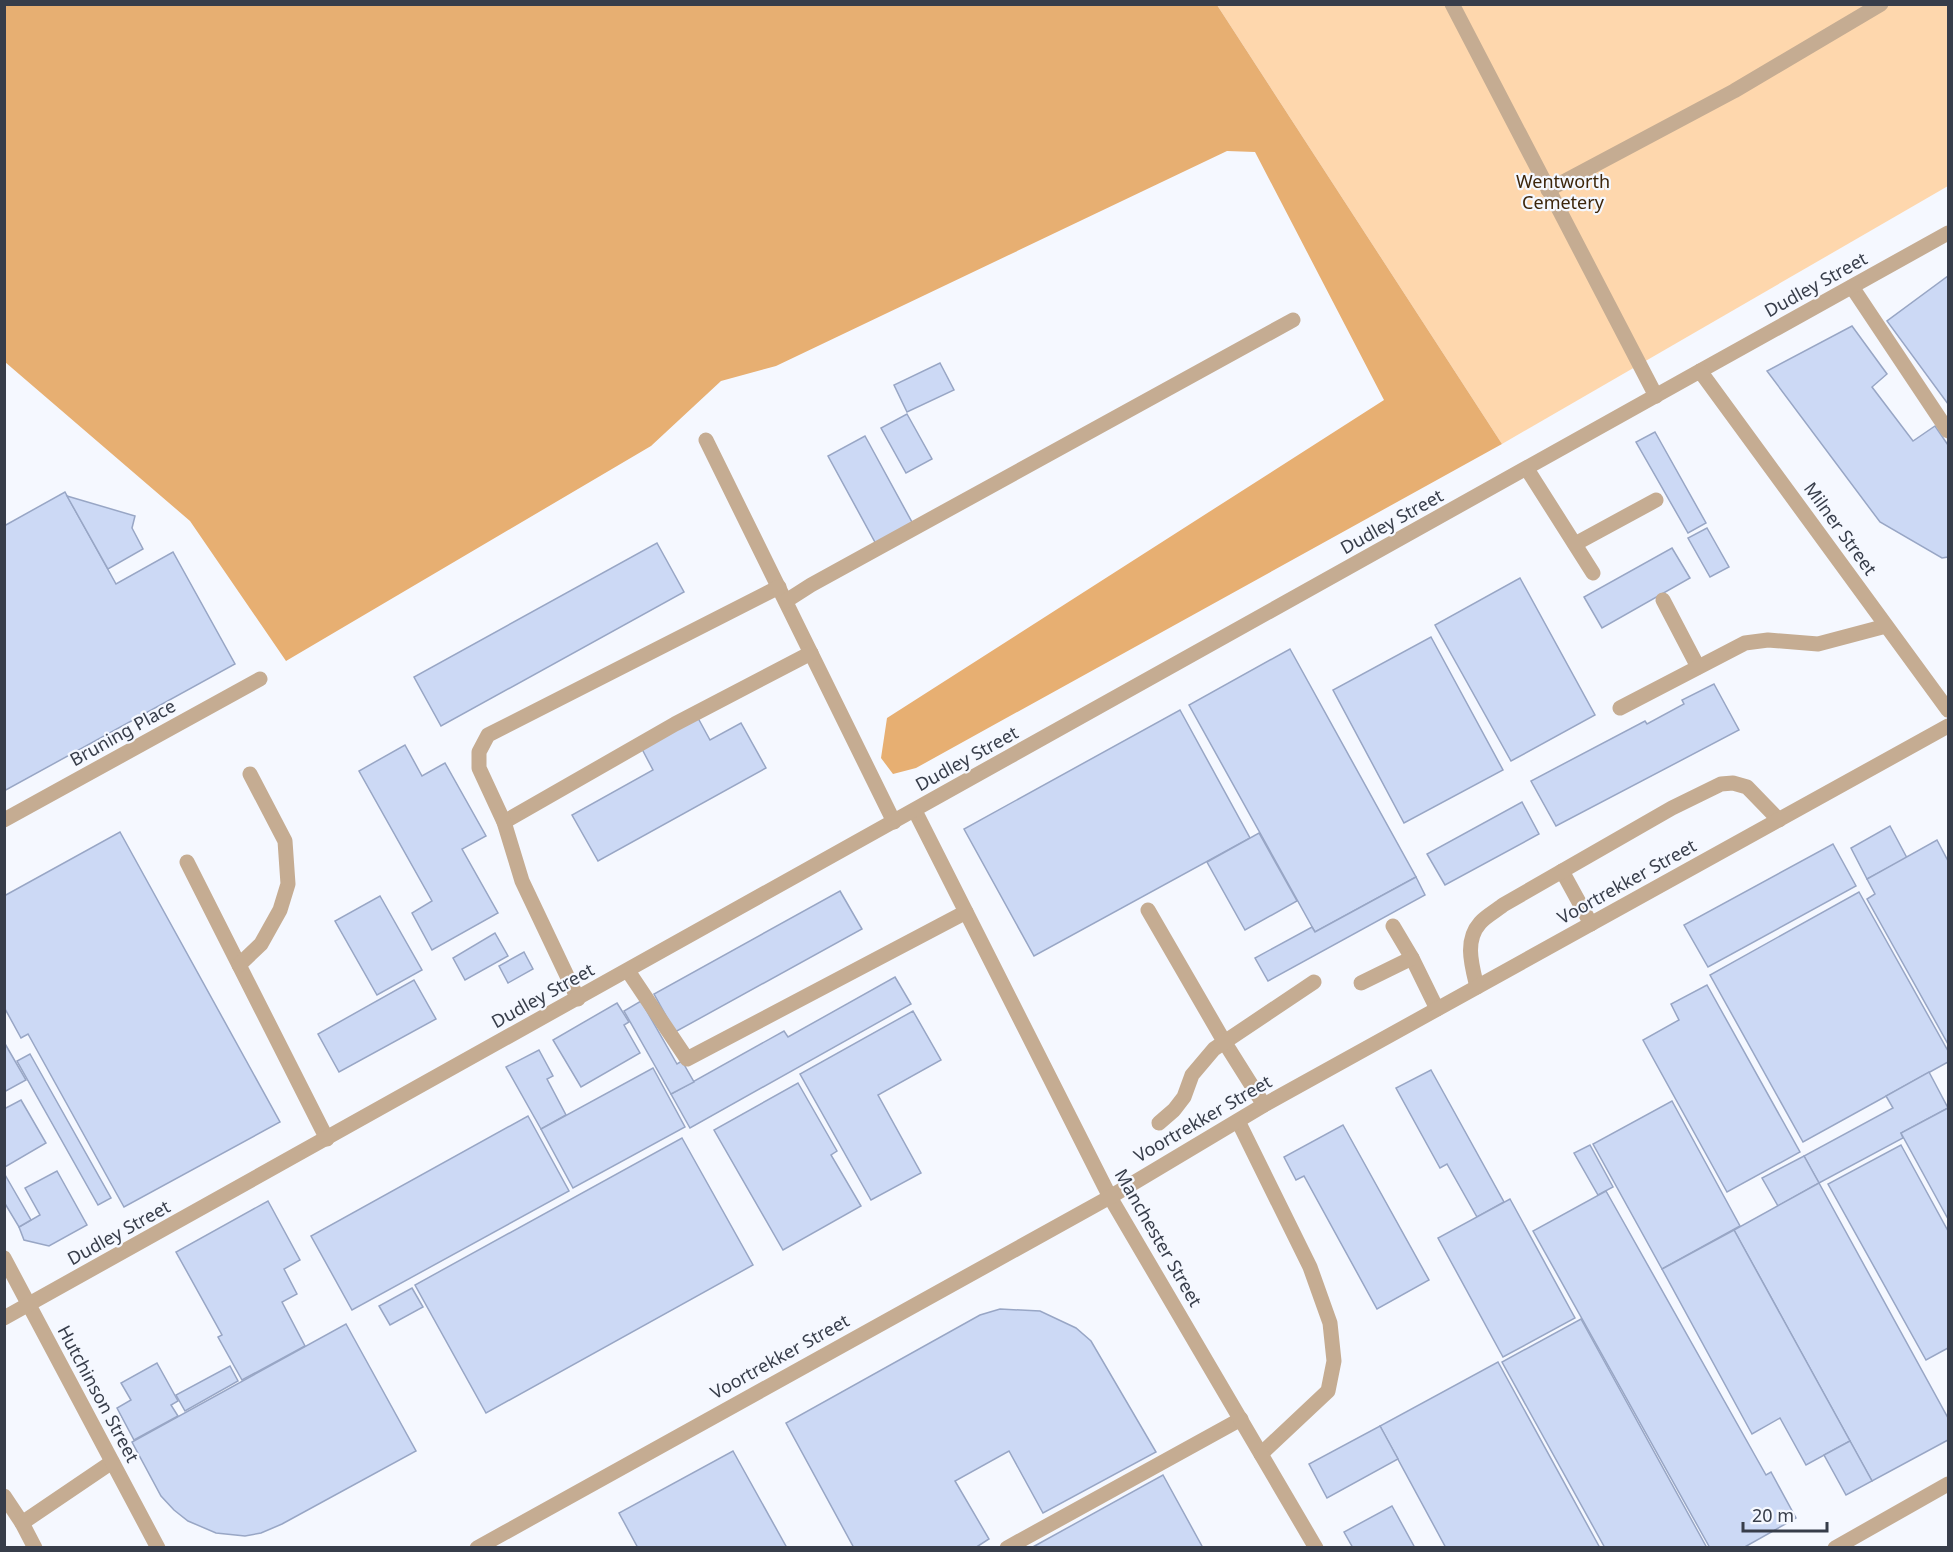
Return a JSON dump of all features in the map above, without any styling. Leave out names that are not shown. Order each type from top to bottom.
[{"type":"street","points":[[1452,4],[1656,396]]},
{"type":"street","points":[[1548,190],[1734,91],[1881,4]]},
{"type":"street","name":"Dudley Street","points":[[4,1318],[1948,233]]},
{"type":"street","points":[[1852,287],[1948,431]]},
{"type":"street","points":[[578,999],[522,881],[504,822],[479,768],[479,752],[488,735],[782,594],[821,579],[1293,320]]},
{"type":"street","name":"Milner Street","points":[[1700,371],[1948,710]]},
{"type":"street","points":[[706,440],[894,822]]},
{"type":"street","points":[[1527,469],[1593,573]]},
{"type":"street","points":[[1575,544],[1656,500]]},
{"type":"street","points":[[1664,600],[1698,668]]},
{"type":"street","points":[[1620,708],[1745,643],[1768,640],[1818,644],[1886,626]]},
{"type":"street","points":[[504,822],[675,724],[811,653]]},
{"type":"street","name":"Bruning Place","points":[[4,820],[261,679]]},
{"type":"street","name":"Voortrekker Street","points":[[477,1548],[1110,1197],[1264,1105],[1948,726]]},
{"type":"street","points":[[239,965],[261,944],[280,910],[288,884],[285,841],[250,774]]},
{"type":"street","points":[[1477,987],[1470,956],[1471,942],[1479,924],[1503,905],[1672,808],[1721,784],[1733,783],[1747,787],[1779,820]]},
{"type":"street","name":"Manchester Street","points":[[915,811],[1110,1197],[1316,1548]]},
{"type":"street","points":[[187,862],[327,1139]]},
{"type":"street","points":[[1562,871],[1591,924]]},
{"type":"street","points":[[1148,910],[1264,1105]]},
{"type":"street","points":[[628,971],[687,1059],[966,912]]},
{"type":"street","points":[[1393,926],[1412,958],[1437,1010]]},
{"type":"street","points":[[1361,983],[1412,958]]},
{"type":"street","points":[[1159,1123],[1174,1110],[1184,1097],[1192,1075],[1214,1049],[1314,982]]},
{"type":"street","points":[[1238,1120],[1310,1266],[1330,1323],[1334,1361],[1328,1391],[1262,1455]]},
{"type":"street","name":"Hutchinson Street","points":[[4,1258],[158,1548]]},
{"type":"street","points":[[1007,1548],[1241,1419]]},
{"type":"street","points":[[22,1523],[112,1461]]},
{"type":"street","points":[[1835,1548],[1854,1543],[1948,1484]]},
{"type":"street","points":[[4,1496],[35,1548]]},
{"type":"green space","name":"Wentworth Cemetery","points":[[1217,5],[1948,5],[1948,186],[1502,444]]},
{"type":"shaded area","points":[[5,4],[1217,5],[1502,444],[916,768],[893,774],[881,758],[887,718],[1384,400],[1255,152],[1227,151],[776,366],[721,381],[651,446],[286,661],[190,521],[5,362]]},
{"type":"building","points":[[1948,276],[1948,404],[1887,321]]},
{"type":"building","points":[[1852,326],[1887,374],[1872,387],[1913,441],[1935,426],[1948,445],[1948,557],[1942,558],[1880,522],[1767,371]]},
{"type":"building","points":[[940,363],[954,390],[907,412],[894,385]]},
{"type":"building","points":[[907,414],[932,459],[906,473],[881,428]]},
{"type":"building","points":[[1655,432],[1706,523],[1688,533],[1636,442]]},
{"type":"building","points":[[865,436],[913,524],[876,544],[828,456]]},
{"type":"building","points":[[65,492],[116,584],[173,552],[235,664],[4,791],[4,526]]},
{"type":"building","points":[[67,496],[135,516],[132,528],[143,549],[108,569]]},
{"type":"building","points":[[1707,528],[1729,567],[1710,577],[1688,538]]},
{"type":"building","points":[[657,543],[684,592],[441,726],[414,677]]},
{"type":"building","points":[[1672,548],[1690,578],[1602,628],[1584,597]]},
{"type":"building","points":[[1520,578],[1595,715],[1511,761],[1435,625]]},
{"type":"building","points":[[1431,637],[1503,770],[1404,823],[1333,690]]},
{"type":"building","points":[[1290,649],[1416,877],[1315,932],[1189,705]]},
{"type":"building","points":[[1714,684],[1739,730],[1556,826],[1531,781],[1645,721],[1647,724],[1684,704],[1682,700]]},
{"type":"building","points":[[1180,710],[1250,838],[1034,956],[964,829]]},
{"type":"building","points":[[698,718],[710,740],[741,723],[766,768],[598,861],[572,815],[653,770],[642,749]]},
{"type":"building","points":[[405,745],[422,776],[445,763],[486,836],[462,849],[498,913],[432,950],[412,913],[432,901],[359,771]]},
{"type":"building","points":[[1522,802],[1539,834],[1445,885],[1427,854]]},
{"type":"building","points":[[1890,826],[1907,858],[1867,879],[1851,848]]},
{"type":"building","points":[[120,832],[280,1122],[124,1207],[28,1034],[21,1038],[4,1007],[4,896]]},
{"type":"building","points":[[1259,833],[1297,901],[1245,930],[1207,862]]},
{"type":"building","points":[[1937,840],[1948,861],[1948,1044],[1867,899],[1875,894],[1867,879]]},
{"type":"building","points":[[1833,844],[1856,886],[1708,967],[1684,925]]},
{"type":"building","points":[[1416,877],[1425,895],[1268,981],[1255,958],[1312,927],[1315,932]]},
{"type":"building","points":[[840,891],[862,929],[675,1032],[654,994]]},
{"type":"building","points":[[1859,892],[1948,1051],[1948,1062],[1803,1142],[1710,975]]},
{"type":"building","points":[[380,896],[422,970],[377,995],[335,921]]},
{"type":"building","points":[[495,933],[508,956],[465,980],[453,958]]},
{"type":"building","points":[[524,952],[533,969],[508,983],[499,966]]},
{"type":"building","points":[[895,977],[911,1004],[690,1128],[671,1094],[784,1031],[788,1037]]},
{"type":"building","points":[[414,980],[436,1019],[339,1072],[318,1034]]},
{"type":"building","points":[[1707,985],[1800,1152],[1727,1192],[1643,1040],[1679,1020],[1671,1004]]},
{"type":"building","points":[[641,1001],[677,1064],[682,1061],[694,1082],[671,1094],[624,1011]]},
{"type":"building","points":[[617,1003],[629,1022],[624,1025],[640,1053],[581,1087],[553,1040]]},
{"type":"building","points":[[913,1011],[941,1060],[878,1095],[921,1173],[871,1200],[800,1074]]},
{"type":"building","points":[[4,1042],[26,1080],[4,1092]]},
{"type":"building","points":[[539,1050],[553,1076],[547,1079],[566,1115],[541,1129],[506,1067]]},
{"type":"building","points":[[30,1054],[111,1198],[98,1205],[17,1061]]},
{"type":"building","points":[[653,1068],[685,1127],[573,1188],[541,1129]]},
{"type":"building","points":[[1431,1070],[1504,1202],[1477,1217],[1447,1164],[1440,1168],[1396,1088]]},
{"type":"building","points":[[1929,1072],[1948,1108],[1901,1133],[1903,1138],[1819,1183],[1804,1156],[1893,1108],[1886,1096]]},
{"type":"building","points":[[798,1083],[837,1151],[831,1155],[861,1206],[783,1250],[714,1130]]},
{"type":"building","points":[[21,1100],[46,1143],[5,1167],[4,1109]]},
{"type":"building","points":[[1672,1101],[1740,1226],[1662,1269],[1593,1144]]},
{"type":"building","points":[[1948,1108],[1948,1219],[1901,1133]]},
{"type":"building","points":[[528,1116],[569,1191],[352,1310],[311,1236]]},
{"type":"building","points":[[1343,1125],[1429,1280],[1377,1309],[1304,1176],[1296,1180],[1284,1157]]},
{"type":"building","points":[[682,1138],[753,1265],[486,1413],[415,1285]]},
{"type":"building","points":[[1590,1145],[1613,1187],[1598,1195],[1574,1153]]},
{"type":"building","points":[[1901,1145],[1948,1231],[1948,1348],[1926,1360],[1828,1184]]},
{"type":"building","points":[[1804,1156],[1819,1183],[1778,1206],[1762,1178]]},
{"type":"building","points":[[57,1171],[87,1225],[49,1246],[24,1240],[19,1227],[40,1215],[25,1188]]},
{"type":"building","points":[[4,1173],[31,1220],[19,1227],[4,1202]]},
{"type":"building","points":[[1819,1183],[1948,1418],[1948,1440],[1872,1481],[1734,1230]]},
{"type":"building","points":[[1606,1191],[1766,1475],[1771,1472],[1796,1518],[1743,1548],[1710,1548],[1533,1231]]},
{"type":"building","points":[[1510,1199],[1575,1318],[1503,1357],[1438,1238]]},
{"type":"building","points":[[268,1201],[300,1260],[284,1269],[297,1294],[282,1302],[305,1346],[242,1380],[218,1337],[222,1335],[176,1252]]},
{"type":"building","points":[[1734,1230],[1850,1441],[1806,1465],[1780,1418],[1752,1434],[1662,1269]]},
{"type":"building","points":[[412,1288],[423,1307],[390,1325],[379,1306]]},
{"type":"building","points":[[1000,1309],[1040,1311],[1076,1328],[1091,1341],[1156,1452],[1043,1513],[1009,1451],[955,1481],[989,1539],[975,1548],[854,1548],[786,1423],[980,1315]]},
{"type":"building","points":[[1581,1319],[1707,1548],[1605,1548],[1502,1362]]},
{"type":"building","points":[[346,1324],[416,1451],[282,1524],[261,1533],[245,1536],[216,1533],[188,1521],[174,1510],[161,1496],[132,1442]]},
{"type":"building","points":[[1498,1362],[1600,1548],[1446,1548],[1380,1426]]},
{"type":"building","points":[[157,1363],[178,1401],[171,1405],[178,1416],[134,1440],[117,1408],[131,1400],[121,1383]]},
{"type":"building","points":[[230,1366],[238,1381],[185,1411],[176,1395]]},
{"type":"building","points":[[1380,1426],[1398,1459],[1327,1498],[1309,1464]]},
{"type":"building","points":[[1850,1441],[1872,1481],[1846,1495],[1824,1455]]},
{"type":"building","points":[[733,1451],[787,1548],[638,1548],[619,1513]]},
{"type":"building","points":[[1163,1475],[1203,1548],[1031,1548]]},
{"type":"building","points":[[1392,1506],[1415,1548],[1353,1548],[1344,1532]]}]
